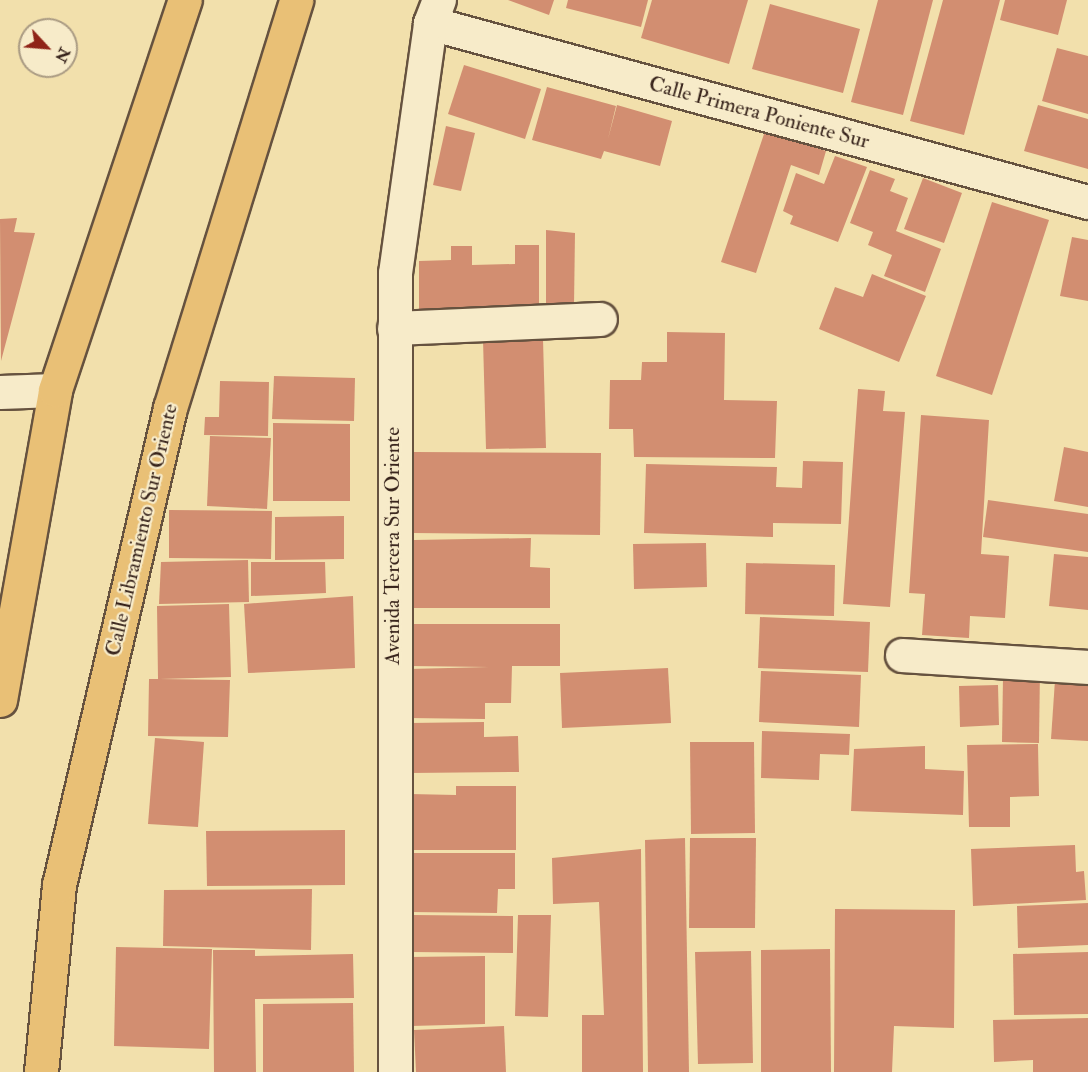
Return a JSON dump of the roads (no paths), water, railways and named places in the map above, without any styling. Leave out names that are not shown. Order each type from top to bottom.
[{"type":"main road","points":[[0,700],[55,390],[185,0]]},
{"type":"main road","name":"Calle Libramiento Sur Oriente","points":[[41,1072],[59,885],[170,408],[296,0]]},
{"type":"street","name":"Calle Primera Poniente Sur","points":[[435,12],[1088,202]]},
{"type":"street","name":"Avenida Tercera Sur Oriente","points":[[395,1072],[395,273],[435,12]]},
{"type":"street","points":[[394,328],[600,319]]},
{"type":"street","points":[[0,392],[55,390]]},
{"type":"street","points":[[902,655],[1088,667]]}]
